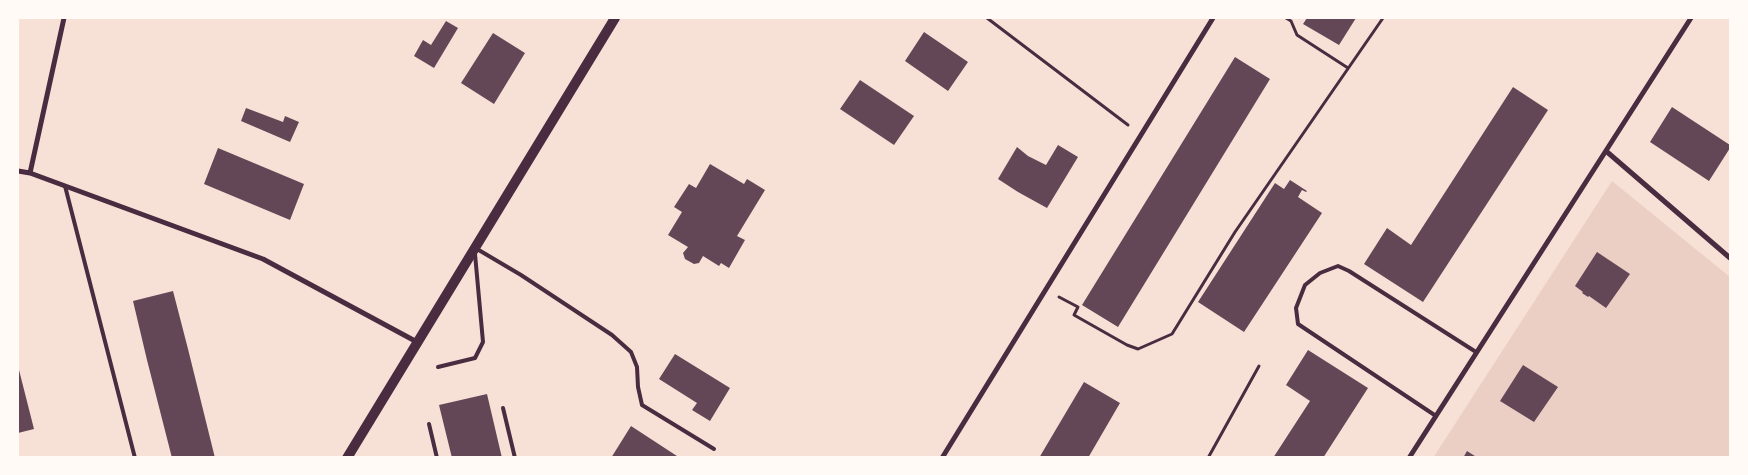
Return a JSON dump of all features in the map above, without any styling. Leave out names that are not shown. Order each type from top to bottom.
[{"type":"main road","points":[[346,458],[615,18]]},
{"type":"street","points":[[30,173],[64,18]]},
{"type":"street","points":[[942,458],[1213,18]]},
{"type":"street","points":[[1409,458],[1691,18]]},
{"type":"street","points":[[1606,151],[1730,258]]},
{"type":"street","points":[[18,172],[30,173],[263,260],[417,342]]},
{"type":"lane","points":[[65,186],[134,458]]},
{"type":"lane","points":[[438,367],[475,358],[483,342],[475,248]]},
{"type":"lane","points":[[475,248],[521,275],[612,335],[630,352],[637,367],[638,387],[642,405],[714,449]]},
{"type":"lane","points":[[1436,416],[1298,324],[1296,308],[1305,285],[1320,273],[1338,266],[1349,271],[1476,352]]},
{"type":"lane","points":[[503,408],[515,458]]},
{"type":"lane","points":[[429,424],[437,458]]},
{"type":"path","points":[[987,18],[1141,134]]},
{"type":"path","points":[[1286,18],[1291,21],[1297,34],[1348,68]]},
{"type":"path","points":[[1045,290],[1078,308],[1074,315],[1127,345],[1138,349],[1172,334],[1236,232],[1383,18]]},
{"type":"path","points":[[1208,458],[1259,366]]},
{"type":"shaded area","points":[[1612,181],[1730,277],[1730,457],[1433,458]]},
{"type":"building","points":[[1307,18],[1356,18],[1339,45],[1303,24]]},
{"type":"building","points":[[446,21],[458,28],[434,68],[414,56],[423,40],[431,45]]},
{"type":"building","points":[[924,32],[968,62],[948,91],[905,61]]},
{"type":"building","points":[[493,33],[525,53],[494,104],[461,83]]},
{"type":"building","points":[[1235,57],[1270,79],[1118,327],[1082,305]]},
{"type":"building","points":[[860,80],[914,116],[894,145],[840,109]]},
{"type":"building","points":[[1513,87],[1548,110],[1423,302],[1364,264],[1387,228],[1411,245]]},
{"type":"building","points":[[1672,107],[1730,145],[1730,148],[1709,181],[1650,142]]},
{"type":"building","points":[[246,108],[283,122],[285,116],[299,122],[290,142],[241,121]]},
{"type":"building","points":[[1058,145],[1078,157],[1047,208],[998,179],[1017,147],[1028,156],[1046,165]]},
{"type":"building","points":[[218,148],[304,184],[290,220],[204,184]]},
{"type":"building","points":[[710,164],[744,184],[747,179],[765,190],[737,236],[745,240],[729,268],[721,263],[719,266],[703,256],[699,263],[694,264],[685,259],[683,253],[688,247],[668,235],[682,212],[674,207],[689,184],[696,188]]},
{"type":"building","points":[[1290,180],[1307,191],[1302,190],[1298,197],[1322,213],[1244,332],[1198,302],[1275,183],[1284,189]]},
{"type":"building","points":[[1597,252],[1630,274],[1606,308],[1582,293],[1575,286]]},
{"type":"building","points":[[173,291],[215,458],[172,458],[147,360],[133,301]]},
{"type":"building","points":[[1308,350],[1368,388],[1323,458],[1273,458],[1310,401],[1286,385]]},
{"type":"building","points":[[675,354],[730,388],[710,421],[692,410],[697,403],[659,379]]},
{"type":"building","points":[[1523,365],[1558,387],[1534,422],[1500,401]]},
{"type":"building","points":[[18,366],[34,429],[18,433]]},
{"type":"building","points":[[1084,382],[1120,403],[1088,458],[1039,458]]},
{"type":"building","points":[[487,394],[502,458],[452,458],[439,405]]},
{"type":"building","points":[[631,426],[680,458],[611,458]]},
{"type":"building","points":[[1467,451],[1478,458],[1463,458]]}]
